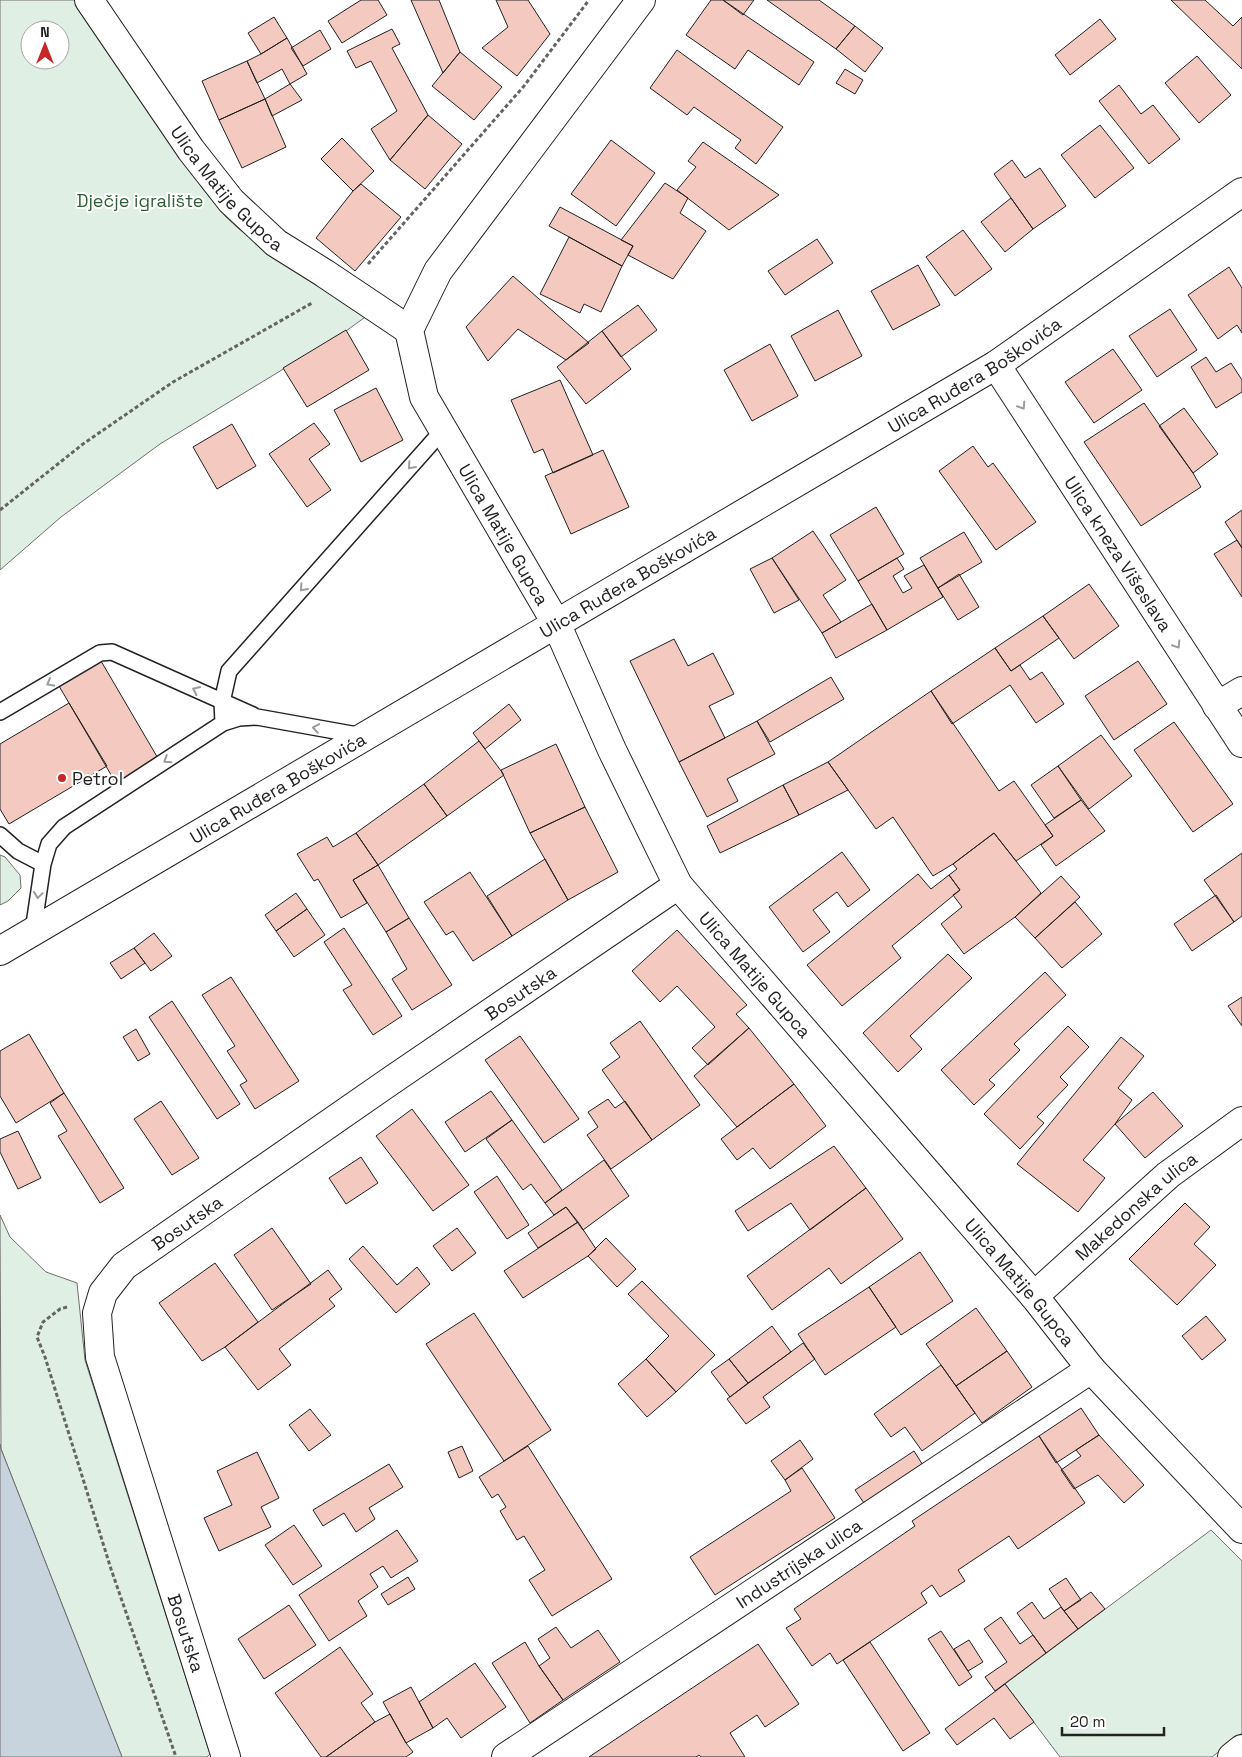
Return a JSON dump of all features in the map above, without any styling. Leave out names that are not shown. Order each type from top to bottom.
[{"type":"street","name":"Ulica Matije Gupca","points":[[89,0],[191,150],[231,201],[276,244],[344,286],[408,330],[424,397],[556,623],[612,750],[678,885],[1034,1296],[1091,1369],[1242,1529]]},
{"type":"street","points":[[408,330],[438,271],[641,0]]},
{"type":"street","name":"Ulica Ruđera Boškovića","points":[[0,951],[996,365],[1242,192]]},
{"type":"street","name":"Ulica kneza Višeslava","points":[[996,365],[1242,743]]},
{"type":"street","points":[[1217,706],[1242,691]]},
{"type":"street","name":"Bosutska","points":[[226,1757],[100,1357],[97,1313],[103,1293],[124,1266],[678,885]]},
{"type":"street","name":"Makedonska ulica","points":[[1034,1296],[1168,1175],[1242,1121]]},
{"type":"street","name":"Industrijska ulica","points":[[506,1757],[1091,1369]]},
{"type":"street","points":[[1232,1757],[1242,1749]]},
{"type":"lane","points":[[223,723],[222,702],[230,671],[443,430]]},
{"type":"lane","points":[[0,712],[100,653],[112,652],[257,717],[364,736]]},
{"type":"lane","points":[[33,931],[43,864],[49,844],[64,827],[223,723],[239,718],[257,717]]},
{"type":"lane","points":[[0,835],[18,850],[43,864]]},
{"type":"path","points":[[0,510],[83,444],[173,382],[344,286],[364,269],[524,86],[589,0]]},
{"type":"path","points":[[103,1293],[60,1309],[43,1322],[37,1337],[45,1357],[111,1569],[176,1757]]},
{"type":"green space","name":"Dječje igralište","points":[[0,0],[78,0],[203,189],[226,217],[239,229],[316,285],[361,309],[368,315],[346,331],[160,444],[61,517],[0,570]]},
{"type":"green space","points":[[0,855],[5,857],[20,875],[21,888],[8,901],[0,905]]},
{"type":"green space","points":[[0,1215],[10,1237],[46,1272],[77,1283],[85,1360],[210,1754],[207,1757],[122,1757],[1,1449]]},
{"type":"green space","points":[[1211,1530],[1242,1561],[1242,1733],[1212,1757],[1060,1757],[1005,1684]]},
{"type":"shaded area","points":[[0,1444],[1,1449],[122,1757],[0,1757]]},
{"type":"building","points":[[361,0],[378,0],[387,15],[342,43],[328,21]]},
{"type":"building","points":[[411,0],[439,0],[460,52],[443,73]]},
{"type":"building","points":[[496,0],[528,0],[550,34],[517,76],[482,48],[508,27]]},
{"type":"building","points":[[711,0],[723,0],[814,62],[799,85],[748,50],[735,69],[686,35]]},
{"type":"building","points":[[723,0],[754,0],[743,15]]},
{"type":"building","points":[[767,0],[819,0],[855,26],[836,49]]},
{"type":"building","points":[[1171,0],[1205,0],[1233,26],[1242,17],[1242,69]]},
{"type":"building","points":[[274,17],[287,38],[261,54],[248,33]]},
{"type":"building","points":[[1100,19],[1116,39],[1070,75],[1055,55]]},
{"type":"building","points":[[855,26],[883,48],[865,72],[836,49]]},
{"type":"building","points":[[392,29],[400,44],[392,48],[428,115],[390,160],[371,129],[397,111],[371,61],[356,68],[347,51]]},
{"type":"building","points":[[320,30],[331,49],[303,66],[291,48]]},
{"type":"building","points":[[287,38],[307,74],[290,84],[282,69],[257,83],[247,61]]},
{"type":"building","points":[[677,50],[783,127],[756,164],[735,148],[741,140],[694,107],[687,115],[650,88]]},
{"type":"building","points":[[460,52],[502,87],[474,120],[432,86]]},
{"type":"building","points":[[1197,56],[1231,95],[1199,123],[1165,83]]},
{"type":"building","points":[[247,61],[265,99],[219,120],[202,81]]},
{"type":"building","points":[[845,69],[863,80],[855,94],[836,83]]},
{"type":"building","points":[[290,84],[302,100],[272,116],[265,99]]},
{"type":"building","points":[[1119,85],[1141,114],[1153,105],[1180,139],[1149,164],[1099,101]]},
{"type":"building","points":[[265,99],[286,147],[242,168],[219,120]]},
{"type":"building","points":[[428,115],[462,144],[425,189],[390,160]]},
{"type":"building","points":[[1100,125],[1134,168],[1095,198],[1061,155]]},
{"type":"building","points":[[342,138],[374,171],[353,191],[321,159]]},
{"type":"building","points":[[611,140],[655,173],[616,226],[571,194]]},
{"type":"building","points":[[703,142],[779,195],[729,230],[677,190],[696,167],[688,161]]},
{"type":"building","points":[[1012,160],[1025,178],[1040,168],[1066,206],[1033,229],[994,174]]},
{"type":"building","points":[[665,183],[688,198],[680,213],[706,231],[673,279],[628,255],[633,246],[621,240]]},
{"type":"building","points":[[361,184],[401,217],[355,271],[316,238],[353,191]]},
{"type":"building","points":[[1011,198],[1033,229],[1005,252],[981,222]]},
{"type":"building","points":[[560,207],[633,246],[622,266],[549,226]]},
{"type":"building","points":[[963,230],[992,269],[955,296],[926,257]]},
{"type":"building","points":[[569,237],[622,266],[601,312],[584,304],[580,313],[540,294]]},
{"type":"building","points":[[817,239],[833,263],[785,295],[768,271]]},
{"type":"building","points":[[918,265],[940,305],[893,330],[871,291]]},
{"type":"building","points":[[1229,267],[1242,288],[1242,333],[1237,325],[1218,339],[1188,295]]},
{"type":"building","points":[[513,276],[589,343],[566,360],[518,329],[488,361],[466,327]]},
{"type":"building","points":[[638,305],[657,330],[621,357],[602,331]]},
{"type":"building","points":[[1170,309],[1197,350],[1157,377],[1129,336]]},
{"type":"building","points":[[838,310],[862,356],[815,381],[791,336]]},
{"type":"building","points":[[346,330],[369,370],[307,407],[283,368]]},
{"type":"building","points":[[602,331],[631,369],[586,404],[557,367]]},
{"type":"building","points":[[770,344],[798,396],[752,421],[724,370]]},
{"type":"building","points":[[1113,349],[1142,390],[1094,423],[1065,382]]},
{"type":"building","points":[[1206,357],[1216,372],[1231,363],[1242,380],[1242,392],[1216,408],[1191,367]]},
{"type":"building","points":[[560,380],[593,455],[553,473],[543,449],[534,453],[511,400]]},
{"type":"building","points":[[376,388],[403,440],[361,462],[334,410]]},
{"type":"building","points":[[1144,403],[1201,487],[1141,526],[1084,442]]},
{"type":"building","points":[[1184,408],[1218,454],[1193,473],[1159,426]]},
{"type":"building","points":[[314,423],[330,444],[309,459],[331,490],[307,507],[269,454]]},
{"type":"building","points":[[232,424],[256,466],[217,489],[193,447]]},
{"type":"building","points":[[973,446],[988,467],[993,463],[1036,522],[996,550],[939,471]]},
{"type":"building","points":[[603,450],[629,507],[571,534],[545,476]]},
{"type":"building","points":[[876,507],[904,554],[858,581],[830,535]]},
{"type":"building","points":[[1242,510],[1242,548],[1225,522]]},
{"type":"building","points":[[813,531],[846,580],[823,595],[841,622],[822,633],[772,558]]},
{"type":"building","points":[[964,532],[982,562],[938,588],[920,558]]},
{"type":"building","points":[[1237,540],[1242,548],[1242,597],[1214,554]]},
{"type":"building","points":[[772,558],[799,600],[774,613],[750,569]]},
{"type":"building","points":[[897,558],[904,569],[893,576],[903,593],[912,588],[904,576],[924,565],[943,597],[887,630],[858,581]]},
{"type":"building","points":[[959,574],[979,607],[958,620],[938,588]]},
{"type":"building","points":[[1089,584],[1119,626],[1074,659],[1043,616]]},
{"type":"building","points":[[872,604],[887,630],[836,658],[822,633]]},
{"type":"building","points":[[1043,616],[1059,638],[1011,671],[995,648]]},
{"type":"building","points":[[674,639],[688,666],[713,653],[734,694],[709,706],[725,738],[679,762],[630,661]]},
{"type":"building","points":[[995,648],[1011,671],[1020,665],[1030,680],[1042,672],[1064,704],[1036,723],[1010,685],[952,724],[931,691]]},
{"type":"building","points":[[101,661],[159,760],[117,785],[59,686]]},
{"type":"building","points":[[1138,661],[1167,704],[1114,740],[1085,696]]},
{"type":"building","points":[[831,677],[844,699],[770,742],[757,721]]},
{"type":"building","points":[[931,691],[999,791],[1014,781],[1053,836],[1016,861],[994,833],[953,864],[933,876],[893,817],[876,829],[828,762]]},
{"type":"building","points":[[69,703],[107,766],[9,824],[0,809],[0,744]]},
{"type":"building","points":[[509,704],[521,720],[485,749],[473,733]]},
{"type":"building","points":[[757,721],[775,754],[727,779],[738,801],[707,817],[679,762]]},
{"type":"building","points":[[1174,722],[1233,804],[1193,832],[1134,750]]},
{"type":"building","points":[[1101,735],[1132,776],[1089,809],[1058,766]]},
{"type":"building","points":[[479,741],[504,775],[447,816],[424,784]]},
{"type":"building","points":[[556,744],[585,807],[530,833],[501,770]]},
{"type":"building","points":[[828,762],[848,790],[799,815],[783,785]]},
{"type":"building","points":[[1058,766],[1081,800],[1054,818],[1031,785]]},
{"type":"building","points":[[424,784],[447,816],[378,865],[356,833]]},
{"type":"building","points":[[783,785],[799,815],[720,853],[707,826]]},
{"type":"building","points":[[1081,800],[1105,831],[1056,866],[1041,845],[1053,836],[1045,825]]},
{"type":"building","points":[[585,807],[618,872],[568,900],[530,833]]},
{"type":"building","points":[[356,833],[378,865],[353,880],[367,903],[341,918],[318,879],[314,881],[297,854],[327,837],[333,847]]},
{"type":"building","points":[[994,833],[1041,893],[1015,917],[964,954],[941,924],[962,907],[953,895],[960,890],[949,875],[957,869],[953,864]]},
{"type":"building","points":[[842,852],[870,890],[848,907],[837,892],[813,910],[830,932],[803,952],[769,907]]},
{"type":"building","points":[[1242,853],[1242,916],[1234,922],[1204,880]]},
{"type":"building","points":[[545,859],[568,900],[512,936],[487,896]]},
{"type":"building","points":[[378,865],[409,918],[386,932],[353,880]]},
{"type":"building","points":[[470,872],[512,936],[473,961],[453,931],[446,935],[424,902]]},
{"type":"building","points":[[918,874],[931,889],[949,875],[960,890],[892,946],[901,958],[842,1006],[807,965]]},
{"type":"building","points":[[1061,876],[1080,897],[1035,938],[1015,917]]},
{"type":"building","points":[[296,893],[307,909],[276,931],[265,915]]},
{"type":"building","points":[[1216,895],[1234,922],[1192,951],[1174,924]]},
{"type":"building","points":[[1075,902],[1102,934],[1062,968],[1035,938]]},
{"type":"building","points":[[307,909],[325,935],[294,957],[276,931]]},
{"type":"building","points":[[409,918],[452,985],[412,1010],[392,979],[407,969],[386,932]]},
{"type":"building","points":[[344,928],[402,1016],[373,1035],[343,990],[352,985],[324,942]]},
{"type":"building","points":[[677,930],[747,1005],[736,1014],[749,1028],[708,1065],[692,1048],[715,1027],[677,986],[660,1002],[632,971]]},
{"type":"building","points":[[154,933],[172,956],[151,971],[134,948]]},
{"type":"building","points":[[134,948],[145,963],[121,979],[110,963]]},
{"type":"building","points":[[948,954],[972,978],[910,1036],[922,1049],[898,1072],[863,1033]]},
{"type":"building","points":[[1045,972],[1066,995],[1014,1044],[1020,1050],[989,1080],[995,1085],[974,1105],[941,1070]]},
{"type":"building","points":[[231,977],[299,1081],[255,1109],[240,1085],[247,1081],[227,1051],[235,1046],[202,995]]},
{"type":"building","points":[[1242,997],[1242,1026],[1228,1006]]},
{"type":"building","points":[[172,1001],[240,1104],[217,1119],[149,1017]]},
{"type":"building","points":[[640,1021],[700,1105],[652,1140],[602,1070],[620,1057],[610,1043]]},
{"type":"building","points":[[1068,1026],[1089,1047],[1060,1077],[1068,1085],[1037,1117],[1044,1123],[1020,1149],[984,1114]]},
{"type":"building","points":[[749,1028],[794,1084],[737,1127],[694,1076]]},
{"type":"building","points":[[136,1029],[150,1054],[138,1061],[123,1037]]},
{"type":"building","points":[[29,1034],[64,1093],[16,1123],[0,1096],[0,1051]]},
{"type":"building","points":[[520,1036],[579,1119],[544,1143],[485,1060]]},
{"type":"building","points":[[1121,1037],[1144,1056],[1118,1088],[1132,1100],[1115,1124],[1083,1160],[1105,1178],[1078,1212],[1017,1164]]},
{"type":"building","points":[[794,1084],[826,1126],[770,1169],[753,1148],[737,1160],[721,1139]]},
{"type":"building","points":[[491,1091],[512,1120],[465,1152],[445,1122]]},
{"type":"building","points":[[1153,1092],[1183,1126],[1145,1158],[1115,1124]]},
{"type":"building","points":[[64,1093],[124,1188],[100,1203],[58,1136],[67,1131],[50,1103]]},
{"type":"building","points":[[608,1099],[615,1108],[625,1101],[652,1140],[611,1169],[587,1135],[598,1127],[588,1112]]},
{"type":"building","points":[[161,1101],[199,1158],[172,1175],[134,1119]]},
{"type":"building","points":[[412,1109],[469,1185],[433,1211],[376,1136]]},
{"type":"building","points":[[512,1120],[562,1190],[545,1203],[531,1184],[523,1190],[486,1139]]},
{"type":"building","points":[[18,1131],[41,1178],[18,1189],[0,1152],[0,1139]]},
{"type":"building","points":[[834,1146],[866,1188],[810,1230],[791,1203],[748,1231],[735,1211]]},
{"type":"building","points":[[361,1157],[378,1183],[346,1204],[329,1178]]},
{"type":"building","points":[[604,1160],[629,1196],[583,1230],[566,1207],[554,1215],[545,1203]]},
{"type":"building","points":[[497,1176],[529,1225],[507,1239],[474,1192]]},
{"type":"building","points":[[866,1188],[903,1239],[841,1284],[829,1268],[772,1310],[747,1276]]},
{"type":"building","points":[[1185,1203],[1210,1227],[1194,1244],[1216,1265],[1177,1305],[1129,1259]]},
{"type":"building","points":[[566,1207],[578,1222],[538,1248],[528,1233]]},
{"type":"building","points":[[578,1222],[596,1249],[523,1298],[504,1271]]},
{"type":"building","points":[[272,1228],[311,1284],[272,1310],[234,1255]]},
{"type":"building","points":[[457,1228],[476,1253],[452,1271],[433,1246]]},
{"type":"building","points":[[606,1238],[636,1269],[617,1287],[588,1256]]},
{"type":"building","points":[[363,1246],[397,1285],[417,1267],[430,1284],[396,1313],[349,1259]]},
{"type":"building","points":[[920,1252],[953,1301],[901,1335],[869,1287]]},
{"type":"building","points":[[215,1263],[258,1322],[225,1347],[202,1361],[159,1303]]},
{"type":"building","points":[[328,1270],[342,1289],[329,1299],[335,1306],[279,1349],[291,1365],[258,1390],[225,1347]]},
{"type":"building","points":[[642,1281],[715,1355],[676,1392],[646,1359],[669,1336],[628,1294]]},
{"type":"building","points":[[869,1287],[896,1327],[825,1375],[798,1334]]},
{"type":"building","points":[[976,1308],[1007,1351],[956,1386],[926,1344]]},
{"type":"building","points":[[474,1313],[551,1430],[504,1461],[426,1344]]},
{"type":"building","points":[[1206,1316],[1226,1340],[1202,1360],[1182,1336]]},
{"type":"building","points":[[772,1326],[791,1352],[748,1383],[729,1359]]},
{"type":"building","points":[[803,1343],[815,1359],[763,1397],[770,1407],[746,1424],[727,1399]]},
{"type":"building","points":[[1007,1351],[1032,1387],[982,1423],[956,1386]]},
{"type":"building","points":[[646,1359],[676,1392],[647,1417],[618,1384]]},
{"type":"building","points":[[729,1359],[748,1383],[730,1397],[711,1372]]},
{"type":"building","points":[[941,1365],[975,1413],[922,1451],[905,1427],[891,1437],[874,1414]]},
{"type":"building","points":[[1081,1408],[1099,1435],[1056,1463],[1039,1436]]},
{"type":"building","points":[[310,1409],[331,1435],[309,1451],[289,1425]]},
{"type":"building","points":[[1099,1435],[1144,1485],[1124,1503],[1098,1475],[1074,1489],[1061,1470],[1081,1456],[1076,1450]]},
{"type":"building","points":[[1039,1436],[1085,1503],[1018,1549],[1009,1536],[958,1570],[965,1581],[940,1597],[932,1585],[921,1593],[927,1603],[837,1664],[830,1653],[812,1666],[786,1628],[801,1619],[794,1609],[915,1526],[912,1521]]},
{"type":"building","points":[[800,1440],[813,1459],[785,1480],[771,1461]]},
{"type":"building","points":[[462,1446],[473,1471],[459,1478],[448,1452]]},
{"type":"building","points":[[528,1446],[612,1579],[552,1616],[529,1580],[545,1570],[524,1536],[517,1540],[500,1511],[506,1507],[498,1494],[492,1498],[479,1477]]},
{"type":"building","points":[[914,1451],[924,1467],[866,1506],[855,1490]]},
{"type":"building","points":[[257,1452],[279,1498],[261,1507],[271,1527],[219,1551],[204,1518],[232,1505],[217,1471]]},
{"type":"building","points":[[389,1464],[403,1487],[369,1508],[375,1519],[356,1532],[344,1513],[323,1526],[313,1510]]},
{"type":"building","points":[[802,1468],[835,1518],[715,1595],[690,1557],[791,1491],[785,1480]]},
{"type":"building","points":[[294,1525],[322,1566],[293,1585],[265,1545]]},
{"type":"building","points":[[397,1530],[418,1561],[391,1578],[383,1566],[370,1574],[378,1587],[358,1601],[367,1616],[329,1641],[299,1595]]},
{"type":"building","points":[[408,1577],[415,1589],[388,1605],[381,1594]]},
{"type":"building","points":[[1066,1578],[1081,1600],[1064,1611],[1049,1589]]},
{"type":"building","points":[[1091,1592],[1105,1609],[1078,1629],[1064,1611]]},
{"type":"building","points":[[1032,1602],[1044,1619],[1061,1607],[1078,1629],[1046,1653],[1017,1613]]},
{"type":"building","points":[[289,1605],[316,1645],[264,1679],[238,1639]]},
{"type":"building","points":[[1001,1617],[1020,1644],[1033,1635],[1046,1653],[995,1691],[985,1677],[1007,1662],[984,1629]]},
{"type":"building","points":[[556,1627],[571,1648],[598,1630],[620,1662],[563,1700],[539,1666],[550,1658],[538,1639]]},
{"type":"building","points":[[941,1631],[972,1677],[959,1686],[928,1639]]},
{"type":"building","points":[[969,1640],[983,1662],[968,1671],[954,1649]]},
{"type":"building","points":[[525,1642],[563,1700],[530,1723],[492,1663]]},
{"type":"building","points":[[870,1642],[930,1733],[903,1751],[843,1660]]},
{"type":"building","points":[[758,1644],[799,1704],[765,1727],[757,1715],[730,1733],[745,1757],[701,1757],[699,1755],[696,1757],[589,1757]]},
{"type":"building","points":[[340,1647],[373,1694],[361,1703],[375,1722],[326,1757],[321,1757],[275,1693]]},
{"type":"building","points":[[475,1663],[506,1707],[461,1738],[447,1718],[433,1728],[419,1702]]},
{"type":"building","points":[[1005,1684],[1034,1722],[1010,1739],[994,1718],[957,1745],[945,1729]]},
{"type":"building","points":[[411,1687],[433,1728],[406,1743],[383,1702]]},
{"type":"building","points":[[390,1714],[413,1752],[406,1757],[326,1757],[375,1722]]},
{"type":"place","name":"Petrol","points":[[62,778]]}]
